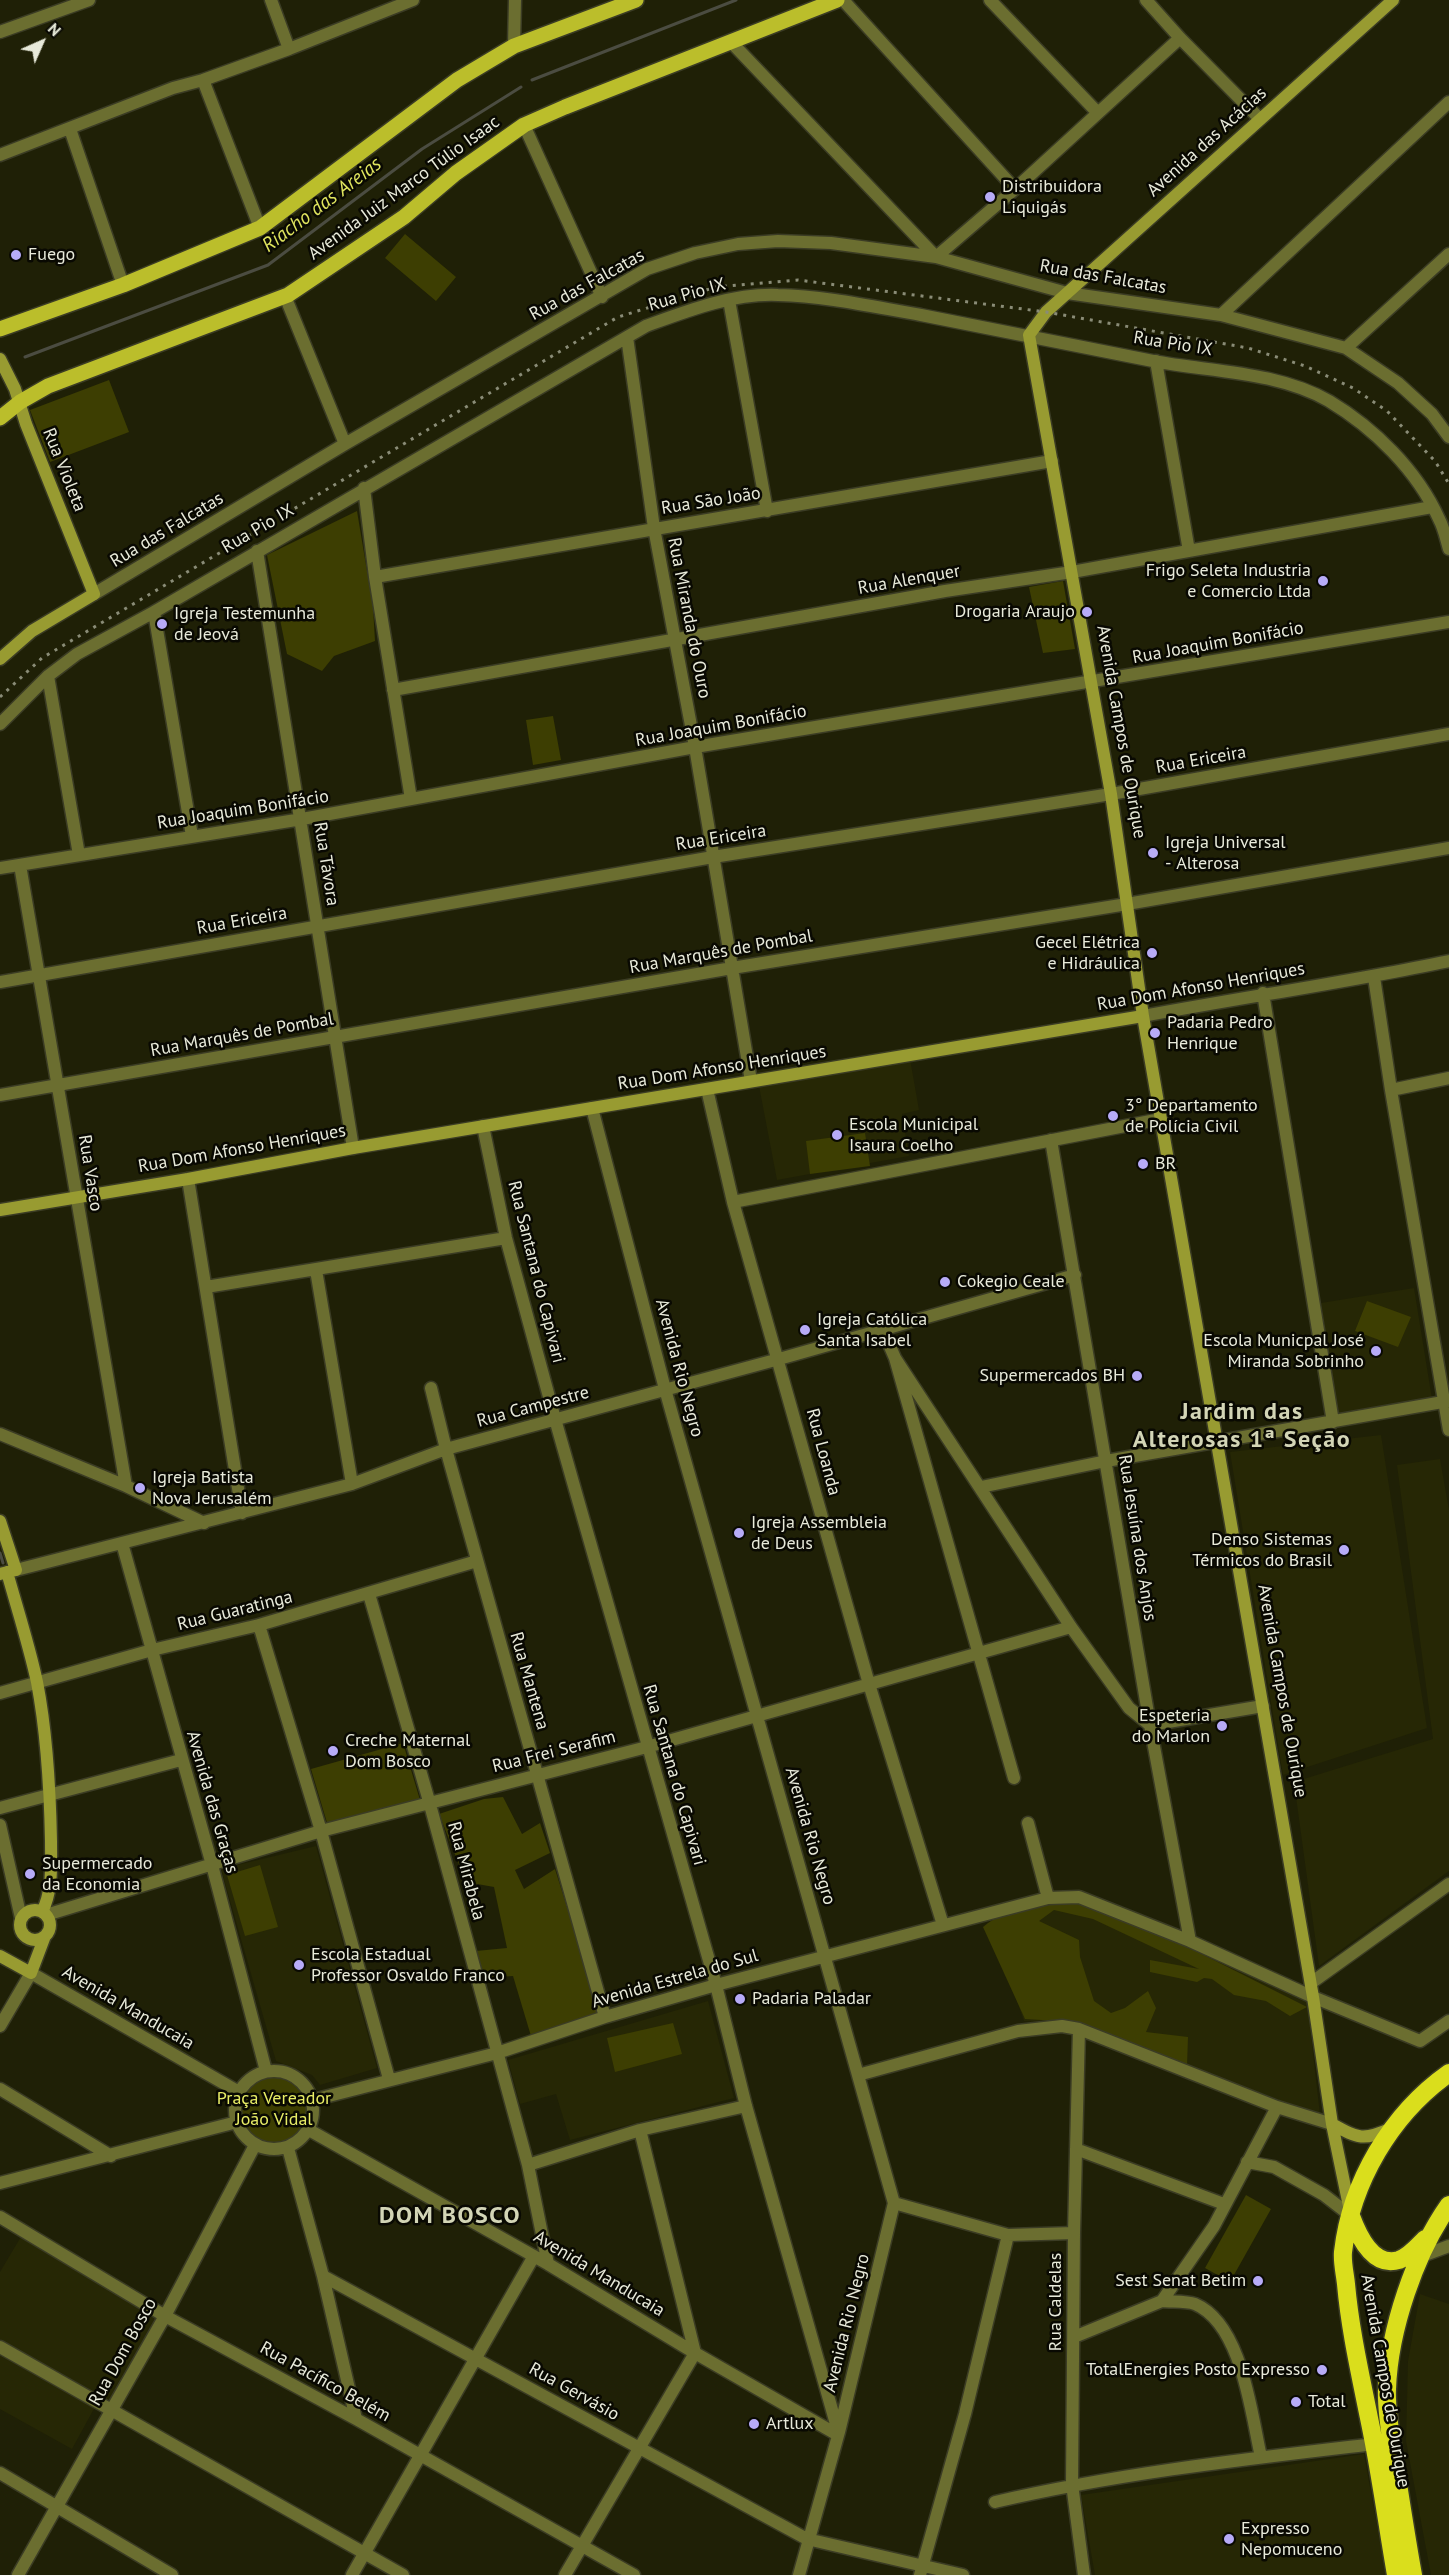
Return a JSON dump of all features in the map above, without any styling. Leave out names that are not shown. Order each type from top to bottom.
[{"type":"highway","points":[[1449,2073],[1435,2083],[1393,2128],[1373,2158],[1359,2188],[1351,2216],[1358,2235],[1370,2252],[1380,2258],[1397,2261],[1408,2255],[1431,2234],[1449,2205]]},
{"type":"highway","name":"Avenida Campos de Ourique","points":[[1351,2216],[1343,2254],[1348,2310],[1396,2575]]},
{"type":"highway","name":"Avenida Campos de Ourique","points":[[1413,2575],[1393,2449],[1387,2390],[1400,2314],[1431,2234]]},
{"type":"main road","points":[[0,329],[123,285],[260,228],[458,80],[514,46],[636,0]]},
{"type":"main road","name":"Avenida Juiz Marco Túlio Isaac","points":[[0,418],[20,402],[48,386],[285,296],[404,217],[456,173],[524,125],[837,0]]},
{"type":"main road","name":"Avenida das Acácias","points":[[1029,336],[1046,312],[1393,0]]},
{"type":"main road","name":"Avenida Campos de Ourique","points":[[1029,336],[1092,683],[1111,794],[1143,1016],[1311,1983],[1332,2124],[1351,2216]]},
{"type":"main road","name":"Rua Violeta","points":[[0,359],[20,402],[26,424],[94,594]]},
{"type":"main road","name":"Rua das Falcatas","points":[[0,659],[32,631],[94,594]]},
{"type":"main road","name":"Rua Dom Afonso Henriques","points":[[0,1210],[188,1179],[353,1148],[1143,1016]]},
{"type":"main road","points":[[0,1521],[5,1572],[37,1682],[50,1796],[50,1897],[44,1914],[49,1928],[32,1969]]},
{"type":"main road","points":[[32,1969],[28,1939],[20,1927],[21,1918],[33,1910],[44,1914]]},
{"type":"main road","points":[[28,1939],[37,1940],[45,1936]]},
{"type":"main road","name":"Avenida Manducaia","points":[[0,1956],[32,1969]]},
{"type":"main road","points":[[1332,2124],[1354,2137],[1372,2137],[1393,2128]]},
{"type":"street","points":[[0,32],[89,0]]},
{"type":"street","points":[[271,0],[289,49]]},
{"type":"street","points":[[0,154],[173,88],[203,80],[289,49],[413,0]]},
{"type":"street","points":[[514,46],[515,0]]},
{"type":"street","points":[[843,0],[1015,189]]},
{"type":"street","points":[[990,0],[1097,112]]},
{"type":"street","points":[[1146,0],[1260,119]]},
{"type":"street","points":[[732,43],[936,257],[1015,189],[1180,38]]},
{"type":"street","points":[[203,80],[260,228]]},
{"type":"street","points":[[1221,315],[1449,102]]},
{"type":"street","points":[[524,125],[602,297]]},
{"type":"street","points":[[70,129],[123,285]]},
{"type":"street","name":"Rua das Falcatas","points":[[94,594],[345,444],[602,297],[646,269],[695,253],[738,244],[778,241],[831,243],[936,257],[1067,293],[1221,315],[1346,348],[1398,383],[1432,414],[1449,437]]},
{"type":"street","points":[[1346,348],[1448,257]]},
{"type":"street","name":"Rua Pio IX","points":[[0,724],[48,676],[77,654],[154,612],[257,550],[646,326],[729,300],[776,294],[842,301],[1156,361],[1222,370],[1282,383],[1327,400],[1363,424],[1392,452],[1421,487],[1439,518],[1449,549]]},
{"type":"street","points":[[285,296],[345,444]]},
{"type":"street","points":[[729,300],[767,511]]},
{"type":"street","name":"Rua Miranda do Ouro","points":[[627,337],[654,528],[695,747],[751,1081]]},
{"type":"street","points":[[1156,361],[1189,551]]},
{"type":"street","name":"Rua São João","points":[[375,577],[1052,461]]},
{"type":"street","points":[[364,488],[375,577],[411,799]]},
{"type":"street","name":"Rua Alenquer","points":[[393,690],[1432,507]]},
{"type":"street","name":"Rua Távora","points":[[257,550],[353,1148]]},
{"type":"street","points":[[154,612],[192,836]]},
{"type":"street","name":"Rua Joaquim Bonifácio","points":[[0,868],[302,819],[695,747],[1449,622]]},
{"type":"street","points":[[48,676],[79,855]]},
{"type":"street","name":"Rua Ericeira","points":[[0,982],[713,857],[1111,794],[1449,734]]},
{"type":"street","name":"Rua Marquês de Pombal","points":[[0,1095],[732,968],[1127,904],[1449,848]]},
{"type":"street","name":"Rua Vasco","points":[[20,865],[126,1486]]},
{"type":"street","name":"Rua Dom Afonso Henriques","points":[[1143,1016],[1263,993],[1374,977],[1449,961]]},
{"type":"street","points":[[1374,977],[1391,1090],[1447,1401],[1449,1430]]},
{"type":"street","points":[[1263,993],[1333,1422]]},
{"type":"street","points":[[1391,1090],[1449,1078]]},
{"type":"street","name":"Rua Loanda","points":[[707,1089],[733,1202],[779,1359],[868,1684],[943,1926]]},
{"type":"street","name":"Avenida Rio Negro","points":[[592,1108],[665,1389],[894,2204],[838,2434],[807,2539],[799,2575]]},
{"type":"street","points":[[733,1202],[1161,1119]]},
{"type":"street","name":"Rua Santana do Capivari","points":[[483,1126],[506,1238],[555,1419],[716,1985],[746,2106],[838,2434]]},
{"type":"street","name":"Rua Jesuína dos Anjos","points":[[1051,1140],[1150,1725],[1190,1941]]},
{"type":"street","points":[[188,1179],[242,1513]]},
{"type":"street","points":[[206,1287],[506,1238]]},
{"type":"street","points":[[316,1270],[352,1484]]},
{"type":"street","name":"Rua Campestre","points":[[5,1572],[352,1484],[446,1449],[779,1359],[1075,1275]]},
{"type":"street","points":[[882,1328],[895,1358],[1014,1778]]},
{"type":"street","points":[[895,1358],[1071,1627],[1129,1708],[1150,1725],[1263,1706]]},
{"type":"street","name":"Rua Mantena","points":[[431,1388],[446,1449],[605,2017]]},
{"type":"street","points":[[981,1487],[1106,1461],[1447,1401]]},
{"type":"street","points":[[0,1434],[126,1486],[204,1522]]},
{"type":"street","name":"Avenida das Graças","points":[[122,1543],[212,1865],[266,2071]]},
{"type":"street","name":"Rua Guaratinga","points":[[0,1693],[152,1650],[260,1625],[477,1561]]},
{"type":"street","name":"Rua Mirabela","points":[[369,1594],[429,1801],[528,2166],[548,2264]]},
{"type":"street","points":[[260,1625],[321,1831],[389,2079]]},
{"type":"street","name":"Rua Frei Serafim","points":[[44,1914],[321,1831],[429,1801],[647,1747],[1071,1627]]},
{"type":"street","points":[[0,1808],[181,1760]]},
{"type":"street","points":[[1029,1822],[1048,1898]]},
{"type":"street","points":[[0,1825],[21,1918]]},
{"type":"street","points":[[1311,1983],[1449,1884]]},
{"type":"street","name":"Avenida Estrela do Sul","points":[[313,2100],[497,2053],[605,2017],[716,1985],[1048,1898],[1079,1897],[1190,1941],[1313,1997],[1420,2041],[1449,2021]]},
{"type":"street","points":[[0,2026],[32,1969]]},
{"type":"street","name":"Avenida Manducaia","points":[[32,1969],[239,2092]]},
{"type":"street","points":[[858,2075],[1018,2031],[1062,2026],[1079,2029],[1277,2107],[1332,2124]]},
{"type":"street","name":"Rua Caldelas","points":[[1079,2029],[1074,2233],[1072,2484],[1084,2575]]},
{"type":"street","points":[[276,2070],[295,2076],[309,2091],[313,2100],[314,2115],[309,2130],[303,2138],[288,2148],[275,2149],[255,2145],[246,2138],[237,2122],[236,2102],[239,2092],[250,2079],[266,2071],[276,2070]]},
{"type":"street","points":[[0,2089],[111,2156]]},
{"type":"street","points":[[528,2166],[640,2130],[746,2106]]},
{"type":"street","points":[[1162,2301],[1214,2226],[1277,2107]]},
{"type":"street","points":[[0,2182],[111,2156],[237,2122]]},
{"type":"street","name":"Avenida Manducaia","points":[[309,2130],[548,2264],[695,2353],[838,2434]]},
{"type":"street","points":[[565,2575],[695,2353],[640,2130]]},
{"type":"street","name":"Rua Dom Bosco","points":[[18,2575],[165,2316],[255,2145]]},
{"type":"street","points":[[288,2148],[323,2276],[356,2419]]},
{"type":"street","points":[[1076,2149],[1224,2204]]},
{"type":"street","points":[[1247,2162],[1274,2167],[1324,2195],[1351,2216]]},
{"type":"street","points":[[894,2204],[1008,2235],[1074,2233]]},
{"type":"street","name":"Rua Pacífico Belém","points":[[0,2217],[165,2316],[356,2419],[634,2575]]},
{"type":"street","points":[[921,2570],[965,2414],[1008,2235]]},
{"type":"street","points":[[1422,2256],[1449,2246]]},
{"type":"street","points":[[352,2575],[534,2256]]},
{"type":"street","name":"Rua Gervásio","points":[[323,2276],[807,2539],[921,2570],[963,2575]]},
{"type":"street","points":[[1074,2337],[1162,2301],[1194,2304],[1222,2325],[1239,2360],[1261,2457]]},
{"type":"street","points":[[0,2347],[403,2575]]},
{"type":"street","points":[[996,2502],[1072,2484],[1261,2457],[1374,2444]]},
{"type":"street","points":[[0,2473],[172,2575]]},
{"type":"shaded area","name":"Escola Municipal Isaura Coelho","points":[[910,1059],[919,1110],[902,1114],[909,1156],[777,1180],[759,1086]]},
{"type":"shaded area","name":"Escola Municpal José Miranda Sobrinho","points":[[1414,1288],[1432,1399],[1338,1415],[1321,1303]]},
{"type":"shaded area","points":[[1381,1435],[1427,1728],[1283,1775],[1230,1452]]},
{"type":"shaded area","points":[[1440,1459],[1449,1510],[1449,1871],[1319,1966],[1294,1782],[1433,1739],[1397,1465]]},
{"type":"shaded area","name":"Escola Estadual Professor Osvaldo Franco","points":[[316,1846],[377,2068],[320,2085],[312,2075],[276,2061],[221,1869]]},
{"type":"shaded area","points":[[1079,1900],[1152,1928],[1269,1984],[1307,1999],[1320,2115],[1096,2032],[1061,2023],[1024,2021],[988,1917]]},
{"type":"shaded area","points":[[708,2001],[734,2098],[570,2140],[556,2094],[520,2104],[508,2060]]},
{"type":"shaded area","points":[[22,2235],[160,2318],[109,2404],[0,2339],[0,2272]]},
{"type":"shaded area","points":[[1420,2294],[1449,2304],[1449,2575],[1431,2575],[1406,2441],[1408,2361]]},
{"type":"shaded area","points":[[0,2352],[96,2405],[72,2449],[0,2409]]},
{"type":"shaded area","points":[[1364,2454],[1386,2575],[1095,2575],[1081,2495]]},
{"type":"green space","points":[[405,234],[456,277],[436,301],[385,258]]},
{"type":"green space","points":[[109,380],[129,432],[50,462],[30,410]]},
{"type":"green space","points":[[357,511],[373,607],[375,641],[334,656],[322,671],[287,654],[267,555]]},
{"type":"green space","points":[[1063,581],[1075,649],[1043,653],[1029,587]]},
{"type":"green space","points":[[553,716],[561,760],[533,765],[526,720]]},
{"type":"green space","points":[[865,1133],[870,1166],[810,1174],[806,1141]]},
{"type":"green space","points":[[1367,1301],[1411,1317],[1398,1347],[1355,1331]]},
{"type":"green space","points":[[403,1743],[420,1800],[328,1826],[311,1769]]},
{"type":"green space","points":[[503,1797],[522,1834],[540,1823],[550,1853],[515,1870],[524,1889],[555,1869],[600,2012],[531,2036],[513,1976],[485,1978],[476,1951],[507,1948],[494,1887],[466,1882],[439,1814],[484,1799]]},
{"type":"green space","points":[[260,1865],[278,1927],[245,1936],[227,1875]]},
{"type":"green space","points":[[1079,1902],[1101,1913],[1184,1945],[1307,2007],[1290,2016],[1266,2001],[1234,1995],[1212,1979],[1204,1978],[1197,1982],[1150,1972],[1150,1960],[1199,1969],[1093,1919],[1054,1910],[1039,1921],[1079,1940],[1080,1957],[1094,2001],[1111,2013],[1125,2008],[1148,1991],[1156,2008],[1146,2032],[1188,2037],[1187,2066],[1058,2021],[1025,2019],[983,1927],[1016,1910],[1041,1905]]},
{"type":"green space","points":[[673,2023],[682,2054],[615,2072],[607,2038]]},
{"type":"green space","name":"Praça Vereador João Vidal","points":[[267,2075],[281,2075],[293,2080],[303,2090],[308,2109],[303,2128],[293,2138],[281,2143],[267,2143],[255,2138],[245,2128],[240,2116],[240,2102],[245,2090],[255,2080]]},
{"type":"green space","points":[[1246,2195],[1271,2209],[1230,2282],[1205,2268]]},
{"type":"waterway","name":"Riacho das Areias","points":[[532,80],[736,0]]},
{"type":"waterway","name":"Riacho das Areias","points":[[25,357],[268,265],[422,149],[521,87]]},
{"type":"waterway","points":[[0,1553],[3,1563]]},
{"type":"railway","points":[[0,697],[42,658],[618,317],[716,287],[798,280],[1046,312],[1248,348],[1305,366],[1353,388],[1387,411],[1435,461],[1449,484]]},
{"type":"place","name":"Distribuidora Liquigás","points":[[990,197]]},
{"type":"place","name":"Fuego","points":[[16,255]]},
{"type":"place","name":"Frigo Seleta Industria e Comercio Ltda","points":[[1323,581]]},
{"type":"place","name":"Drogaria Araujo","points":[[1087,612]]},
{"type":"place","name":"Igreja Testemunha de Jeová","points":[[162,624]]},
{"type":"place","name":"Igreja Universal - Alterosa","points":[[1153,853]]},
{"type":"place","name":"Gecel Elétrica e Hidráulica","points":[[1152,953]]},
{"type":"place","name":"Padaria Pedro Henrique","points":[[1155,1033]]},
{"type":"place","name":"3° Departamento de Polícia Civil","points":[[1113,1116]]},
{"type":"place","name":"Escola Municipal Isaura Coelho","points":[[837,1135]]},
{"type":"place","name":"BR","points":[[1143,1164]]},
{"type":"place","name":"Cokegio Ceale","points":[[945,1282]]},
{"type":"place","name":"Igreja Católica Santa Isabel","points":[[805,1330]]},
{"type":"place","name":"Escola Municpal José Miranda Sobrinho","points":[[1376,1351]]},
{"type":"place","name":"Supermercados BH","points":[[1137,1376]]},
{"type":"place","name":"Igreja Batista Nova Jerusalém","points":[[140,1488]]},
{"type":"place","name":"Igreja Assembleia de Deus","points":[[739,1533]]},
{"type":"place","name":"Denso Sistemas Térmicos do Brasil","points":[[1344,1550]]},
{"type":"place","name":"Espeteria do Marlon","points":[[1222,1726]]},
{"type":"place","name":"Creche Maternal Dom Bosco","points":[[333,1751]]},
{"type":"place","name":"Supermercado da Economia","points":[[30,1874]]},
{"type":"place","name":"Escola Estadual Professor Osvaldo Franco","points":[[299,1965]]},
{"type":"place","name":"Padaria Paladar","points":[[740,1999]]},
{"type":"place","name":"Sest Senat Betim","points":[[1258,2281]]},
{"type":"place","name":"TotalEnergies Posto Expresso","points":[[1322,2370]]},
{"type":"place","name":"Total","points":[[1296,2402]]},
{"type":"place","name":"Artlux","points":[[754,2424]]},
{"type":"place","name":"Expresso Nepomuceno","points":[[1229,2539]]},
{"type":"district","name":"Jardim das Alterosas 1ª Seção","points":[[1242,1426]]},
{"type":"district","name":"DOM BOSCO","points":[[450,2216]]}]
